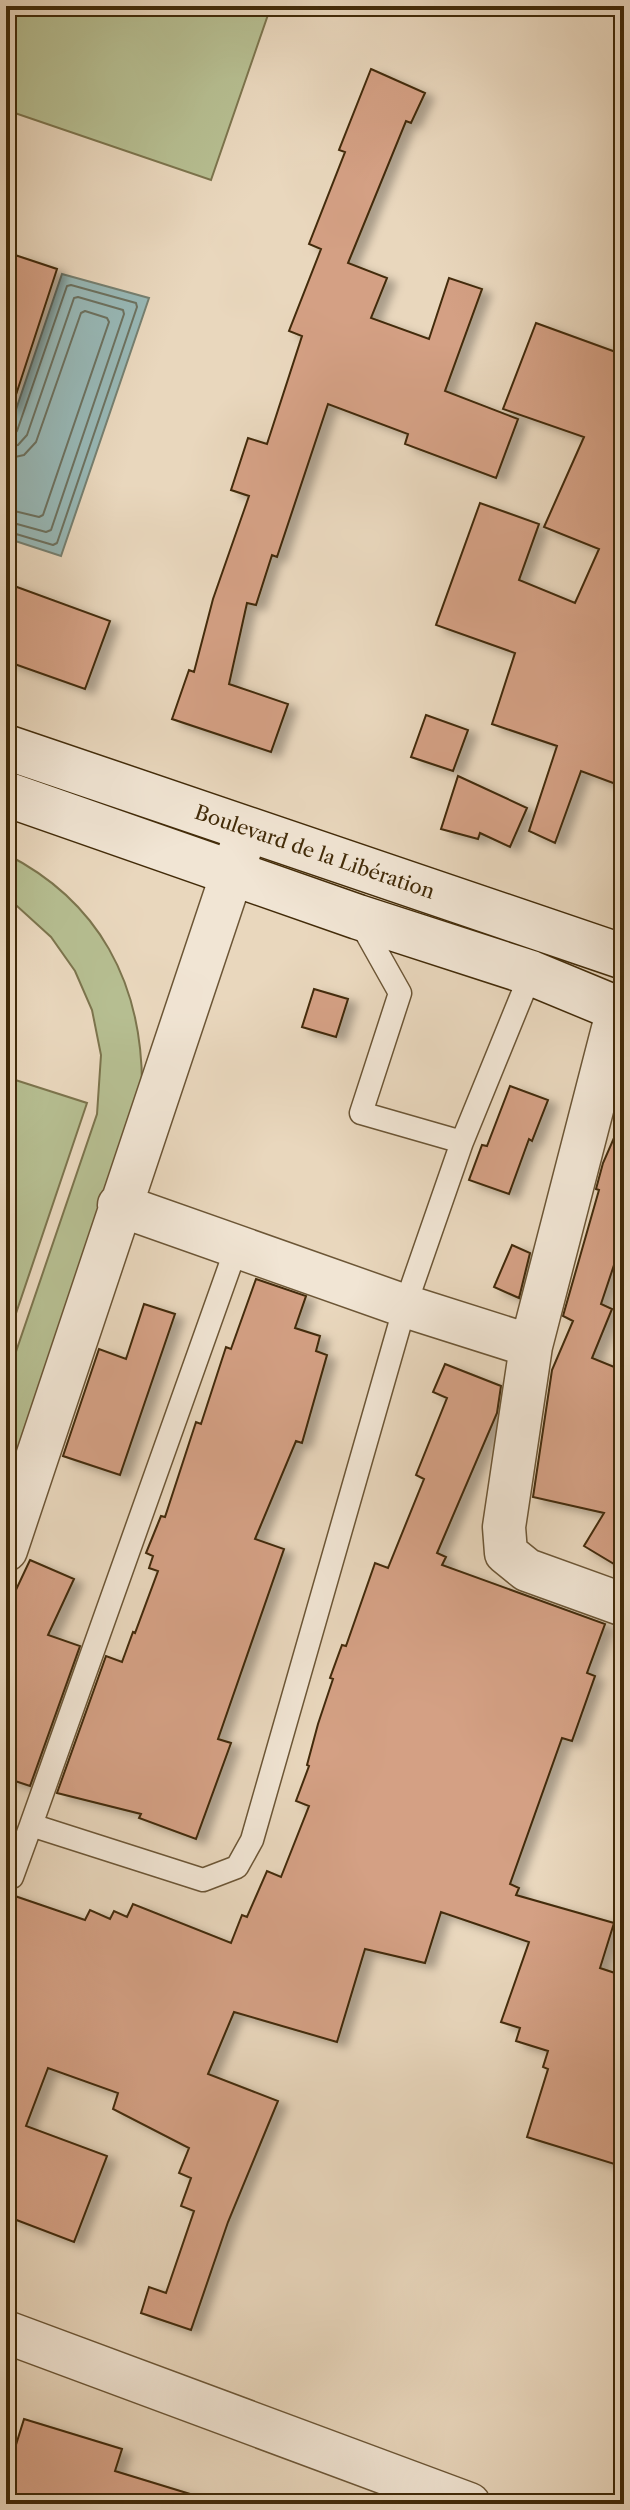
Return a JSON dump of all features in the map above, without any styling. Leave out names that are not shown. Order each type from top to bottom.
[{"type":"main road","name":"Boulevard de la Libération","points":[[6,747],[624,957]]},
{"type":"main road","points":[[6,794],[358,917],[622,1004]]},
{"type":"street","points":[[6,1550],[247,829]]},
{"type":"street","points":[[622,1004],[531,1346],[504,1527],[506,1553],[527,1570],[624,1605]]},
{"type":"street","points":[[119,1205],[405,1306],[531,1346]]},
{"type":"street","points":[[6,2332],[469,2504]]},
{"type":"lane","points":[[358,917],[400,993],[361,1113],[462,1142]]},
{"type":"lane","points":[[31,1825],[203,1880],[237,1867],[252,1840],[405,1306],[462,1142],[531,973]]},
{"type":"lane","points":[[6,1879],[12,1877],[31,1825],[237,1246]]},
{"type":"green space","points":[[6,6],[271,6],[211,180],[6,110]]},
{"type":"green space","points":[[6,854],[39,873],[66,896],[90,921],[109,949],[134,1012],[142,1085],[6,1500],[6,1381],[97,1114],[101,1055],[92,1010],[75,971],[51,937],[6,900]]},
{"type":"green space","points":[[6,1077],[87,1103],[6,1343]]},
{"type":"water","points":[[62,274],[149,298],[61,556],[6,538],[6,439]]},
{"type":"building","points":[[371,69],[425,93],[411,123],[406,121],[348,263],[387,278],[371,318],[429,339],[449,278],[482,289],[445,391],[518,419],[496,478],[405,444],[408,434],[328,404],[277,557],[272,555],[256,605],[247,603],[229,684],[288,704],[271,752],[172,719],[189,670],[194,672],[213,599],[249,496],[231,490],[248,438],[267,444],[302,336],[289,331],[321,249],[309,244],[345,152],[339,150]]},
{"type":"building","points":[[15,255],[57,269],[12,407],[6,407],[6,284]]},
{"type":"building","points":[[536,323],[624,355],[624,787],[581,771],[555,843],[529,831],[557,746],[492,724],[515,653],[436,625],[480,503],[539,524],[519,580],[575,603],[599,549],[544,527],[584,437],[503,409]]},
{"type":"building","points":[[6,583],[110,621],[85,689],[6,661]]},
{"type":"building","points":[[426,715],[468,730],[453,771],[411,757]]},
{"type":"building","points":[[458,776],[527,808],[510,847],[480,833],[478,839],[441,829]]},
{"type":"building","points":[[314,989],[348,999],[336,1037],[302,1027]]},
{"type":"building","points":[[510,1086],[548,1100],[532,1141],[529,1139],[509,1194],[469,1180],[482,1145],[487,1146]]},
{"type":"building","points":[[624,1115],[624,1235],[601,1304],[612,1309],[592,1358],[624,1371],[624,1570],[584,1546],[604,1513],[533,1497],[552,1370],[573,1321],[563,1316],[599,1190],[596,1189],[603,1163]]},
{"type":"building","points":[[512,1245],[530,1253],[519,1298],[494,1287]]},
{"type":"building","points":[[256,1279],[306,1296],[295,1328],[320,1336],[316,1351],[327,1355],[302,1443],[296,1441],[255,1539],[284,1549],[218,1739],[231,1743],[196,1839],[139,1818],[141,1814],[57,1793],[106,1656],[122,1662],[135,1633],[158,1571],[149,1568],[153,1556],[146,1553],[161,1516],[165,1517],[196,1422],[201,1424],[226,1347],[231,1349]]},
{"type":"building","points":[[144,1304],[175,1314],[120,1475],[63,1456],[99,1349],[126,1359]]},
{"type":"building","points":[[445,1364],[501,1386],[497,1413],[437,1553],[446,1557],[442,1565],[605,1624],[587,1673],[595,1676],[572,1741],[562,1738],[510,1884],[519,1888],[516,1895],[614,1923],[600,1968],[624,1976],[624,2167],[527,2137],[548,2069],[543,2067],[548,2051],[516,2041],[520,2028],[501,2022],[529,1942],[441,1912],[425,1963],[365,1949],[337,2042],[234,2012],[208,2074],[278,2101],[228,2222],[191,2330],[141,2313],[149,2287],[166,2293],[194,2211],[181,2206],[191,2178],[179,2173],[189,2148],[113,2109],[118,2093],[48,2068],[26,2126],[107,2156],[74,2242],[6,2216],[6,1893],[85,1920],[90,1910],[110,1919],[114,1911],[127,1917],[133,1904],[231,1943],[242,1915],[247,1917],[267,1871],[281,1877],[309,1806],[296,1801],[309,1766],[318,1724],[333,1679],[330,1678],[342,1645],[346,1646],[375,1563],[388,1568],[424,1479],[416,1475],[447,1398],[433,1392]]},
{"type":"building","points":[[30,1560],[74,1579],[48,1635],[80,1646],[30,1786],[6,1778],[6,1611]]},
{"type":"building","points":[[24,2419],[122,2449],[115,2471],[200,2497],[199,2504],[34,2504],[6,2496],[6,2477]]}]
